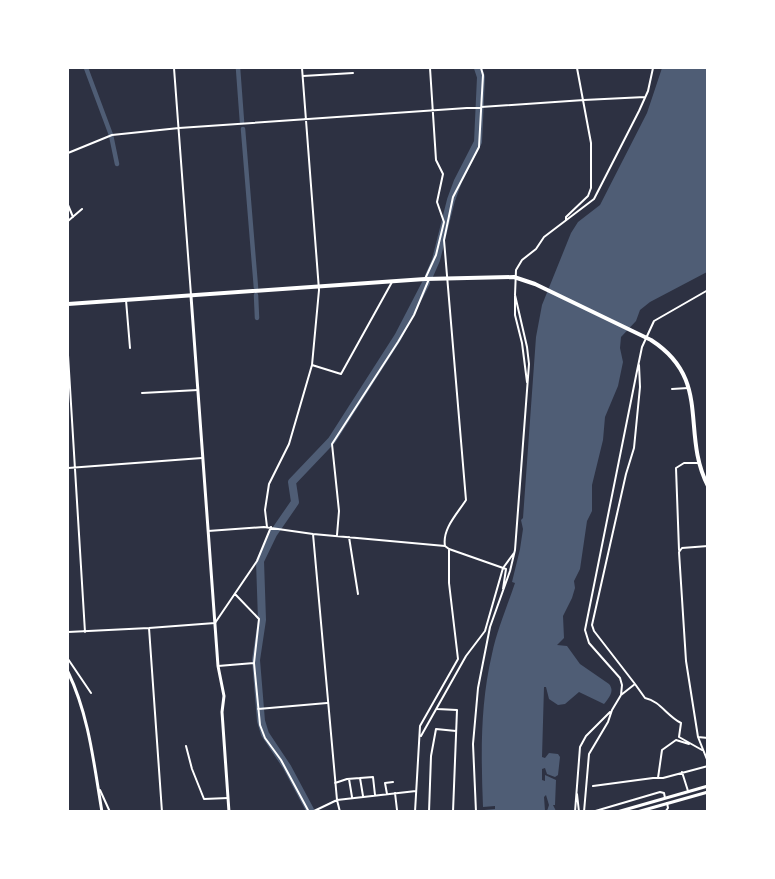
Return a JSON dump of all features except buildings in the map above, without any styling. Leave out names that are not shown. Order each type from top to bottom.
[{"type":"main road","points":[[68,304],[427,279],[517,278],[535,284],[651,340]]},
{"type":"main road","points":[[647,336],[673,357],[681,368],[688,388],[698,463],[708,486]]},
{"type":"street","points":[[174,68],[218,666],[224,696],[222,712],[228,812]]},
{"type":"street","points":[[215,623],[257,561],[271,527],[265,510],[269,484],[289,444],[312,365],[319,286],[302,68]]},
{"type":"street","points":[[337,535],[339,511],[332,444],[414,315],[436,255],[444,220],[437,202],[443,174],[436,160],[430,68]]},
{"type":"street","points":[[445,546],[446,531],[466,500],[444,250],[453,197],[479,147],[483,75],[481,68]]},
{"type":"street","points":[[566,220],[573,209],[588,196],[591,188],[591,143],[577,68]]},
{"type":"street","points":[[476,812],[473,744],[478,688],[490,627],[515,550],[528,384],[527,347],[515,295],[517,278],[522,260],[536,249],[544,237],[594,199],[639,111],[653,68]]},
{"type":"street","points":[[303,76],[353,72]]},
{"type":"street","points":[[68,153],[112,135],[178,128],[645,97]]},
{"type":"street","points":[[638,99],[639,111]]},
{"type":"street","points":[[68,205],[73,217]]},
{"type":"street","points":[[68,221],[82,209]]},
{"type":"street","points":[[312,365],[341,374],[392,282]]},
{"type":"street","points":[[621,695],[620,678],[589,643],[585,630],[638,363],[652,324],[658,318],[708,290]]},
{"type":"street","points":[[126,300],[130,348]]},
{"type":"street","points":[[68,355],[85,632]]},
{"type":"street","points":[[638,363],[640,387],[634,448],[592,625],[594,631],[645,698],[653,700],[672,718],[681,723],[680,737],[702,750]]},
{"type":"street","points":[[672,389],[688,388]]},
{"type":"street","points":[[142,393],[198,390]]},
{"type":"street","points":[[68,468],[203,458]]},
{"type":"street","points":[[593,786],[658,778],[708,764],[698,737],[684,650],[676,468],[684,464],[698,463]]},
{"type":"street","points":[[208,531],[271,527],[313,534],[445,546],[506,569],[502,585],[503,591]]},
{"type":"street","points":[[313,534],[335,783],[340,812]]},
{"type":"street","points":[[349,537],[358,594]]},
{"type":"street","points":[[679,550],[708,546]]},
{"type":"street","points":[[415,812],[420,726],[458,659],[449,583],[449,549]]},
{"type":"street","points":[[419,738],[466,656],[485,631],[503,568],[515,550]]},
{"type":"street","points":[[235,594],[259,620],[254,663],[262,733],[312,811],[337,800],[416,791]]},
{"type":"street","points":[[68,632],[215,623]]},
{"type":"street","points":[[149,628],[162,812]]},
{"type":"street","points":[[68,659],[91,693]]},
{"type":"street","points":[[218,666],[254,663]]},
{"type":"street","points":[[68,672],[83,712],[102,812]]},
{"type":"street","points":[[584,812],[589,754],[621,695],[635,684]]},
{"type":"street","points":[[258,709],[328,703]]},
{"type":"street","points":[[437,709],[457,710],[453,812]]},
{"type":"street","points":[[577,812],[576,791],[580,747],[586,736],[612,710]]},
{"type":"street","points":[[429,812],[431,756],[436,729],[456,731]]},
{"type":"street","points":[[698,737],[708,738]]},
{"type":"street","points":[[658,778],[662,750],[676,740],[690,744]]},
{"type":"street","points":[[186,746],[204,799],[228,798]]},
{"type":"street","points":[[682,772],[688,791]]},
{"type":"street","points":[[335,783],[373,777],[375,795]]},
{"type":"street","points":[[360,778],[363,797]]},
{"type":"street","points":[[349,779],[352,798]]},
{"type":"street","points":[[387,794],[386,783],[393,782]]},
{"type":"street","points":[[617,812],[708,786]]},
{"type":"street","points":[[98,789],[110,812]]},
{"type":"street","points":[[592,812],[660,792],[664,793],[665,798]]},
{"type":"street","points":[[637,812],[708,792]]},
{"type":"street","points":[[395,793],[397,810]]},
{"type":"street","points":[[664,812],[668,808],[667,803]]},
{"type":"water","points":[[662,68],[707,68],[707,272],[650,302],[640,310],[636,321],[621,337],[620,348],[623,362],[618,386],[605,417],[603,440],[592,485],[592,511],[587,521],[580,569],[574,581],[575,588],[572,598],[563,616],[564,638],[557,645],[567,646],[580,664],[609,684],[611,692],[604,704],[579,692],[565,704],[558,705],[549,699],[546,687],[544,687],[542,757],[545,758],[549,753],[558,754],[560,757],[558,775],[555,777],[547,774],[545,768],[542,769],[542,780],[545,781],[545,775],[556,780],[555,805],[553,805],[556,811],[547,811],[549,805],[546,795],[544,797],[545,811],[484,811],[495,809],[495,806],[483,807],[482,750],[485,692],[494,645],[515,583],[512,582],[523,529],[521,520],[523,518],[536,337],[542,305],[571,233],[578,222],[600,205],[647,113]]},
{"type":"waterway","points":[[86,68],[111,135],[117,164]]},
{"type":"waterway","points":[[238,68],[242,122]]},
{"type":"waterway","points":[[429,276],[436,260],[451,200],[478,142],[481,77],[478,68]]},
{"type":"waterway","points":[[243,129],[256,288]]},
{"type":"waterway","points":[[311,812],[287,767],[265,734],[261,721],[256,660],[262,620],[260,561],[273,534],[295,502],[292,482],[332,440],[398,337],[426,283]]},
{"type":"waterway","points":[[256,295],[257,318]]}]
